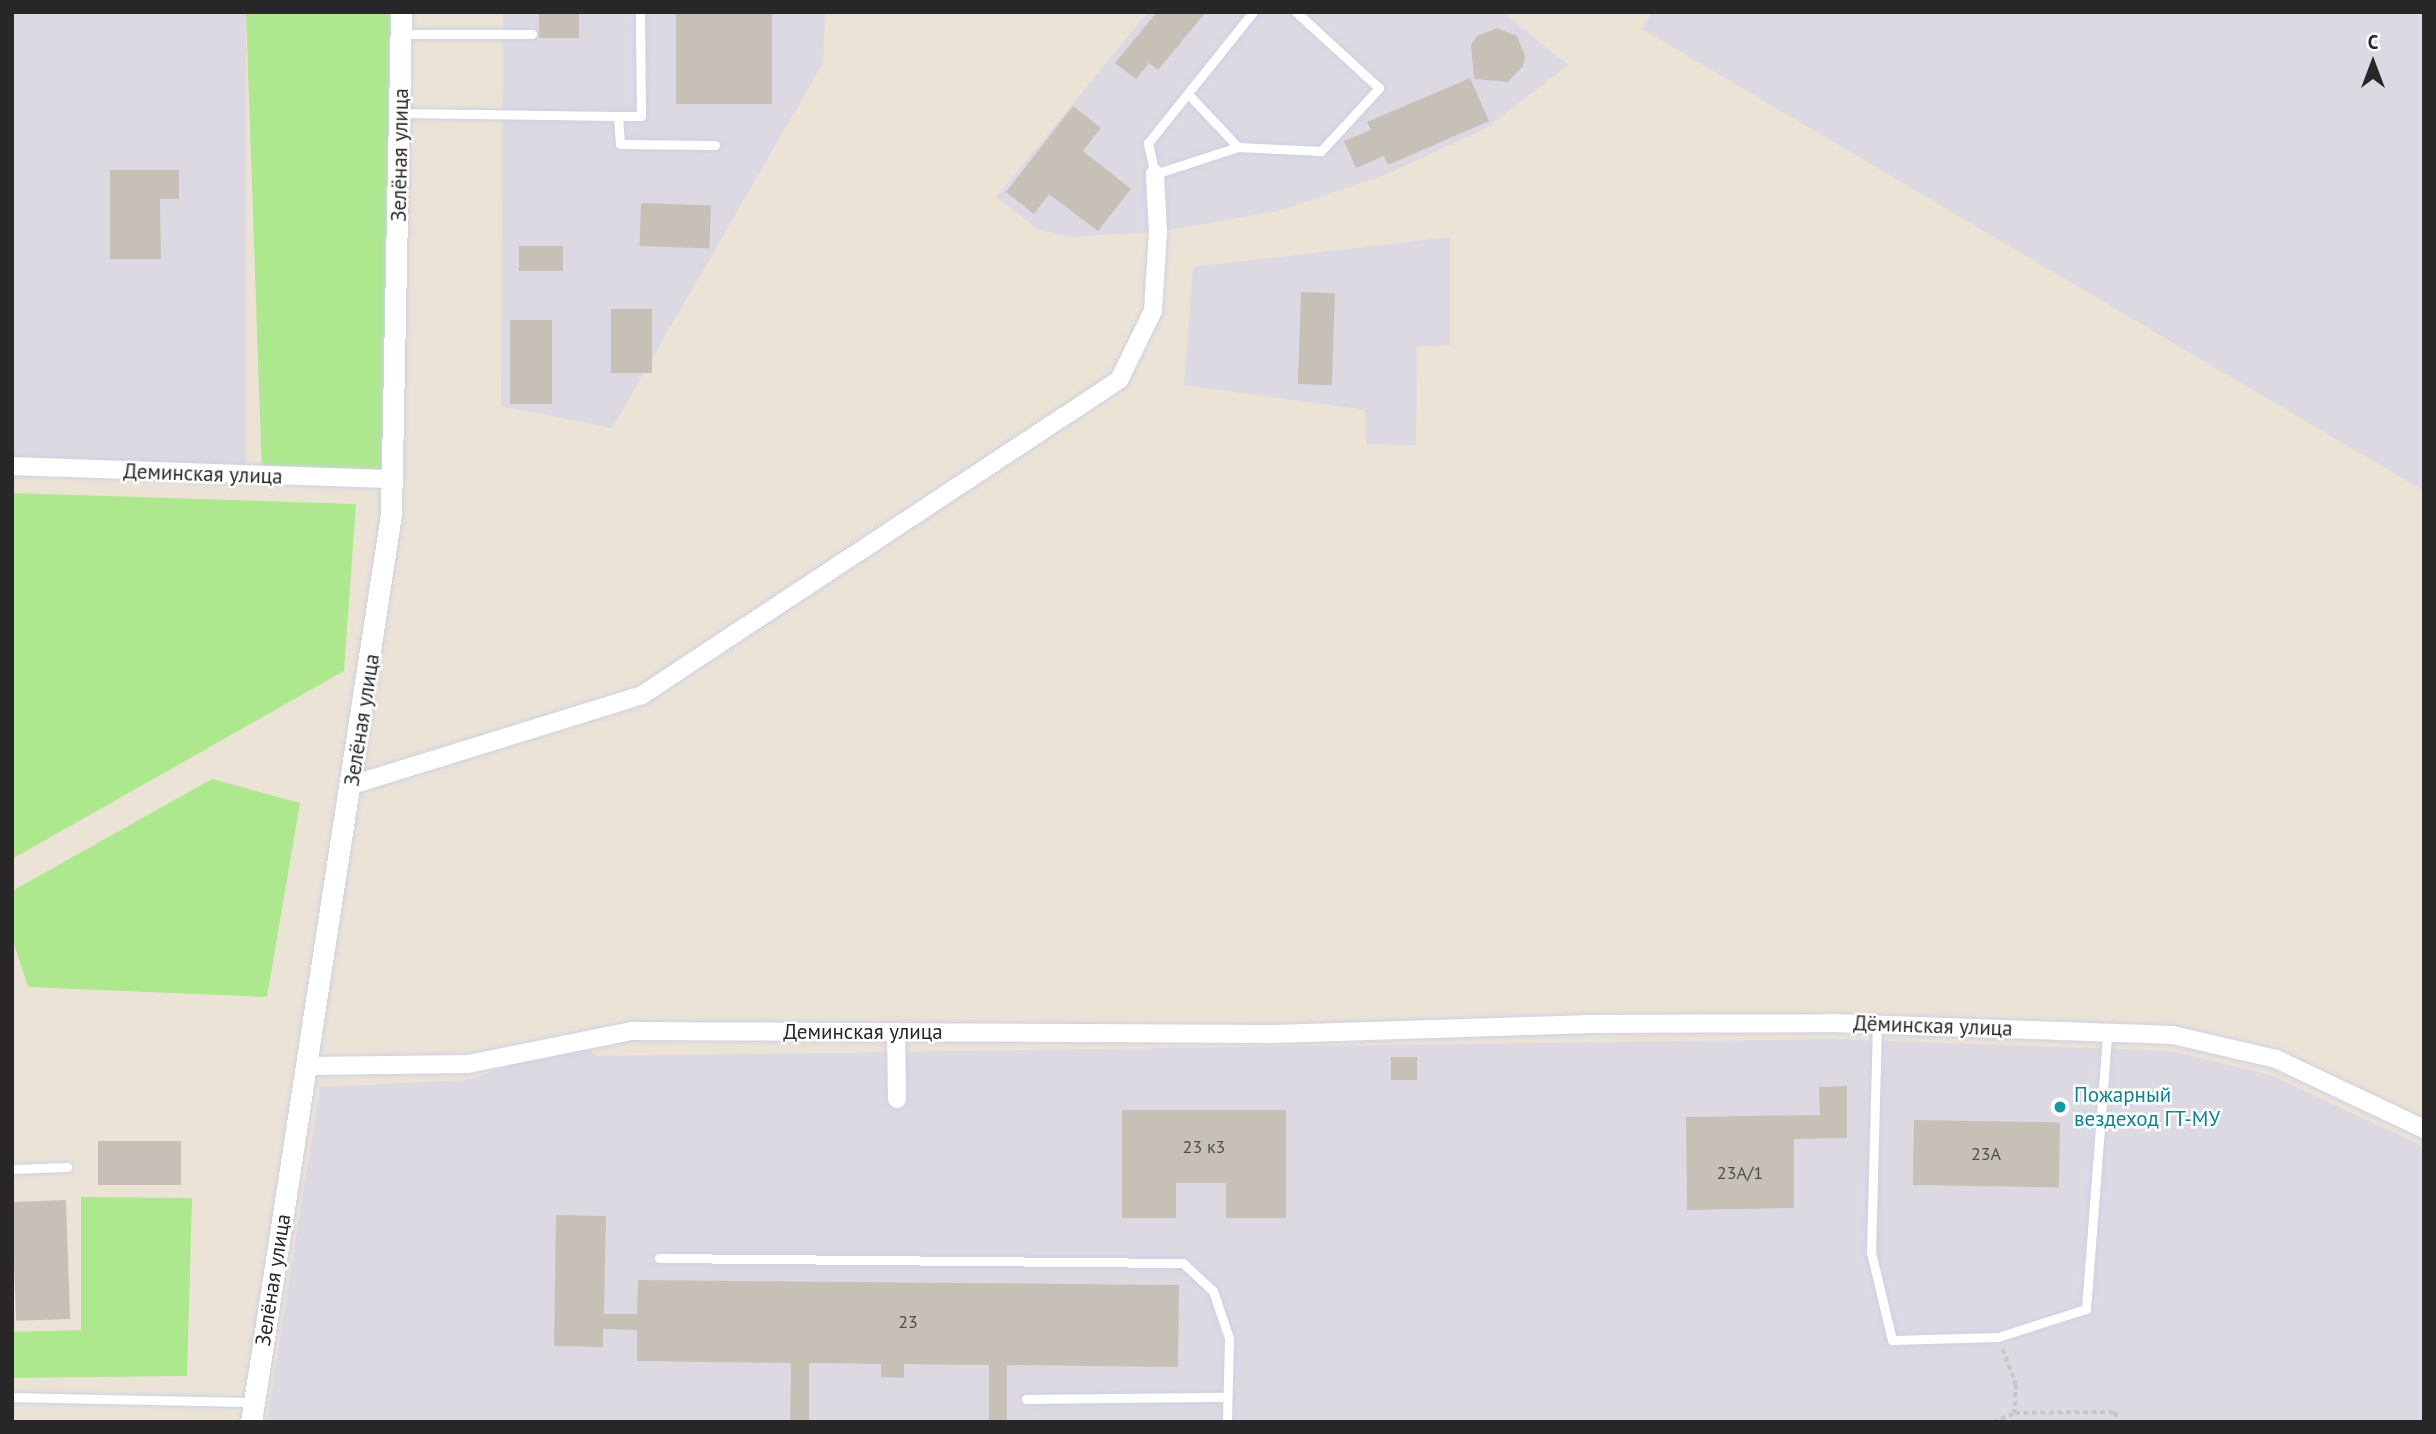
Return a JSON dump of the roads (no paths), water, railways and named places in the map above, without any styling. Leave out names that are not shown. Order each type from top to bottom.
[{"type":"street","name":"Зелёная улица","points":[[252,1412],[383,581],[393,479],[401,12]]},
{"type":"street","points":[[352,785],[642,695],[1119,380],[1153,311],[1158,232],[1155,174]]},
{"type":"street","name":"Деминская улица","points":[[12,466],[393,479]]},
{"type":"street","name":"Дёминская улица","points":[[1423,1029],[1585,1024],[1877,1025],[2173,1035],[2276,1059],[2424,1129]]},
{"type":"street","name":"Деминская улица","points":[[307,1066],[468,1064],[632,1031],[1273,1034],[1423,1029]]},
{"type":"street","points":[[896,1032],[892,1074],[897,1099]]},
{"type":"lane","points":[[401,113],[641,116],[640,12]]},
{"type":"lane","points":[[1254,12],[1148,143],[1155,174],[1238,147],[1321,151],[1379,88],[1296,12]]},
{"type":"lane","points":[[401,34],[532,34]]},
{"type":"lane","points":[[1188,94],[1238,147]]},
{"type":"lane","points":[[618,116],[620,144],[715,145]]},
{"type":"lane","points":[[1877,1025],[1871,1252],[1892,1340],[1998,1337],[2086,1309],[2107,1033]]},
{"type":"lane","points":[[12,1169],[67,1167]]},
{"type":"lane","points":[[659,1258],[1183,1263],[1213,1291],[1229,1338],[1227,1422]]},
{"type":"lane","points":[[12,1397],[252,1412]]},
{"type":"lane","points":[[1026,1399],[1227,1397]]},
{"type":"place","name":"Пожарный вездеход ГТ-МУ","points":[[2060,1107]]}]
